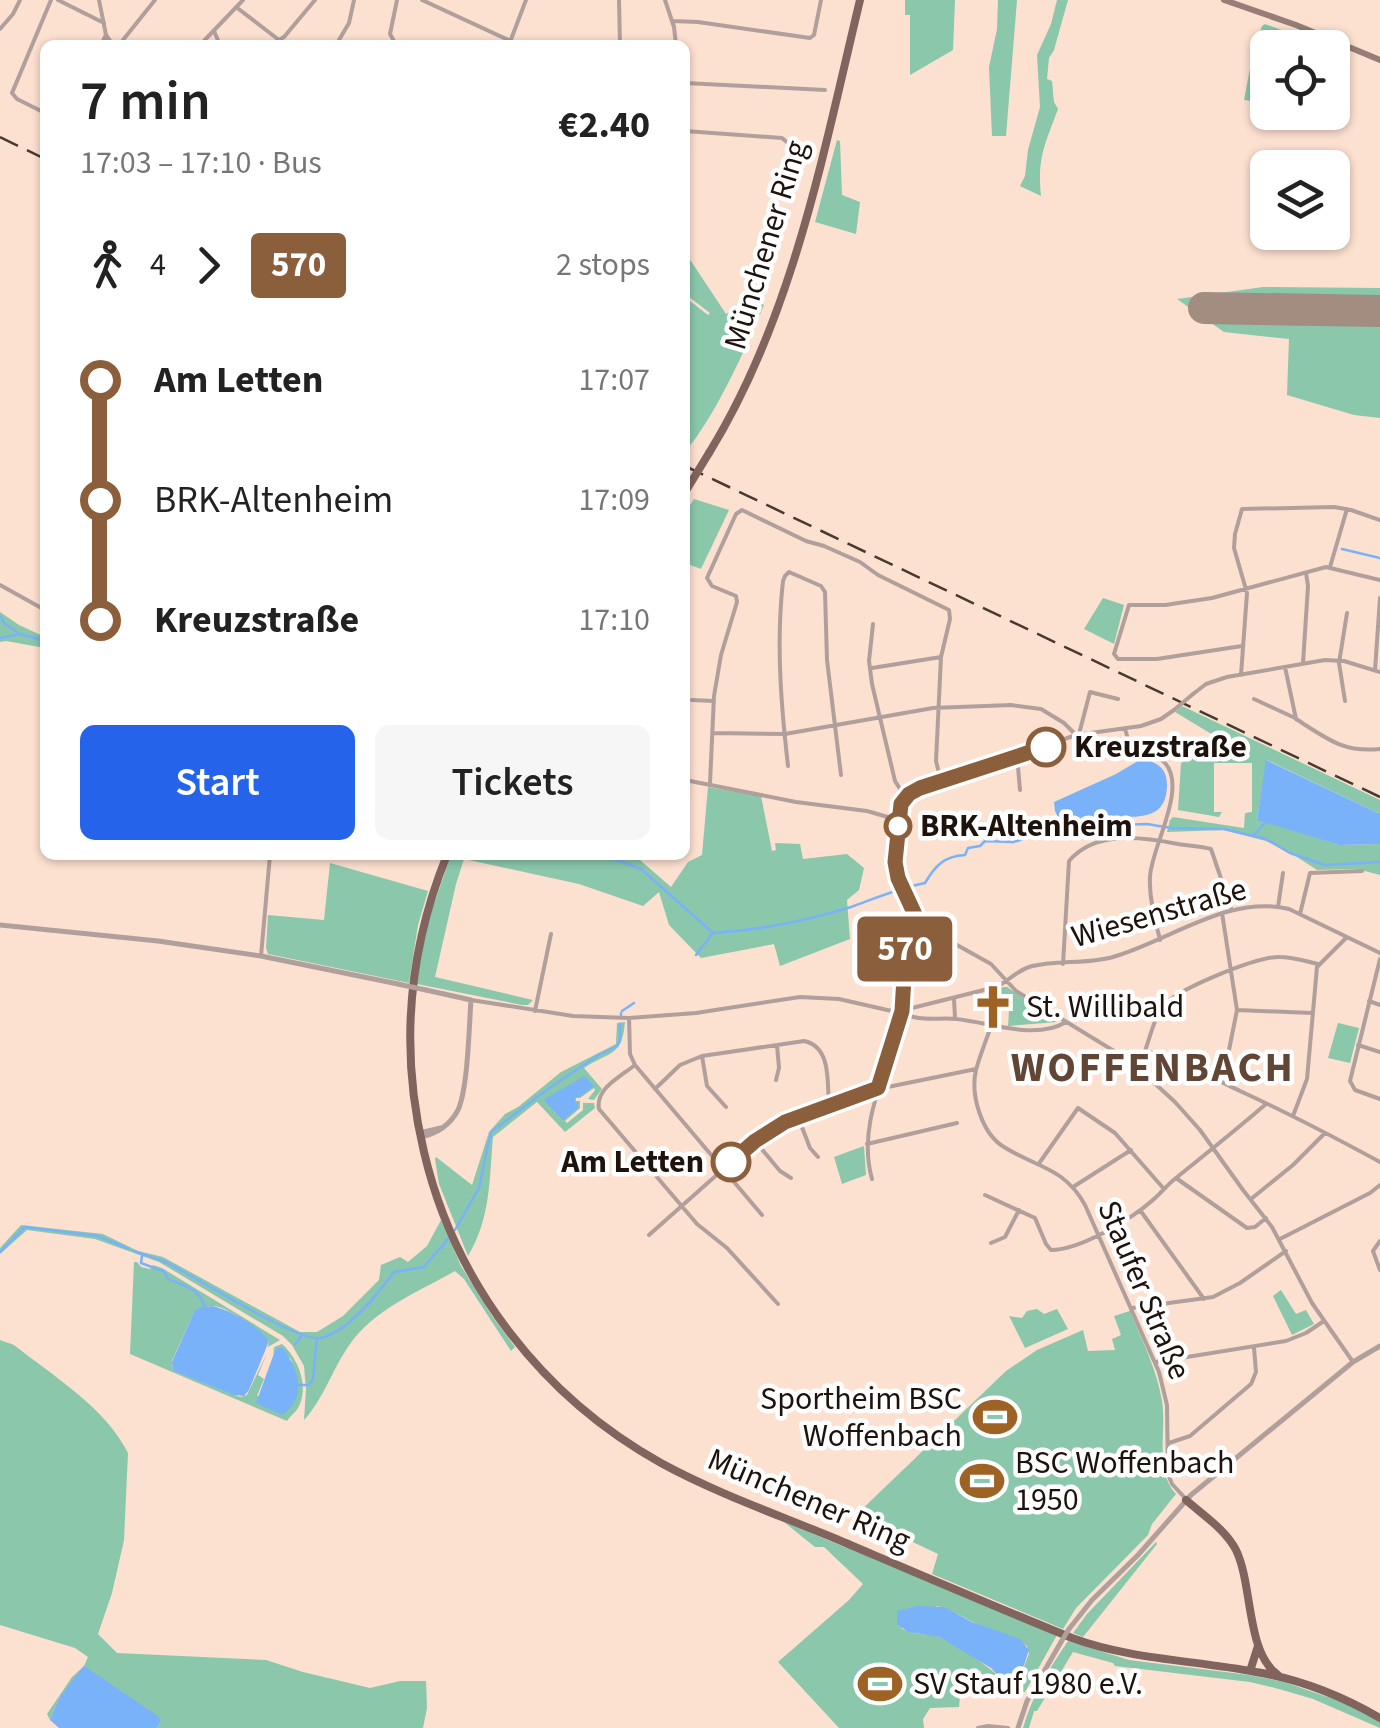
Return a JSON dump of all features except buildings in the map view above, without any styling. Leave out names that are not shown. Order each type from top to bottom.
[{"type":"main road","name":"Münchener Ring","points":[[690,484],[744,390],[781,302],[860,0]]},
{"type":"main road","points":[[1224,0],[1380,60]]},
{"type":"main road","name":"Münchener Ring","points":[[445,860],[422,929],[412,990],[410,1054],[420,1135],[438,1202],[481,1292],[508,1331],[563,1392],[644,1453],[715,1489],[1088,1644],[1138,1657],[1254,1671],[1287,1679],[1380,1718]]},
{"type":"main road","points":[[1186,1500],[1224,1534],[1237,1554],[1259,1650],[1270,1669],[1287,1679]]},
{"type":"main road","points":[[1254,1671],[1259,1650]]},
{"type":"street","points":[[0,29],[20,0]]},
{"type":"street","points":[[40,110],[17,99],[12,92],[54,0],[104,23]]},
{"type":"street","points":[[99,0],[106,35],[111,40]]},
{"type":"street","points":[[120,40],[155,0]]},
{"type":"street","points":[[205,40],[243,0]]},
{"type":"street","points":[[236,8],[279,40],[315,0]]},
{"type":"street","points":[[339,40],[354,0]]},
{"type":"street","points":[[393,40],[390,34],[396,0]]},
{"type":"street","points":[[422,0],[506,40]]},
{"type":"street","points":[[448,11],[452,0]]},
{"type":"street","points":[[511,40],[526,0]]},
{"type":"street","points":[[619,0],[620,40]]},
{"type":"street","points":[[665,0],[675,40]]},
{"type":"street","points":[[673,21],[810,38],[822,0]]},
{"type":"street","points":[[214,30],[218,40]]},
{"type":"street","points":[[104,40],[106,35]]},
{"type":"street","points":[[690,83],[824,90]]},
{"type":"street","points":[[690,132],[782,138],[789,144],[788,158]]},
{"type":"street","points":[[1241,675],[1246,589],[1234,534],[1242,509],[1324,507],[1347,509],[1380,520]]},
{"type":"street","points":[[1330,567],[1347,509]]},
{"type":"street","points":[[710,783],[713,701],[737,599],[712,586],[708,576],[736,514],[742,510],[860,562],[948,609],[950,619],[941,657],[936,761],[940,781]]},
{"type":"street","points":[[1242,646],[1157,659],[1116,658],[1114,651],[1130,604],[1180,603],[1330,567],[1380,580]]},
{"type":"street","points":[[788,766],[780,641],[782,581],[788,572],[824,589],[827,660],[842,775]]},
{"type":"street","points":[[1303,664],[1306,573]]},
{"type":"street","points":[[0,585],[40,607]]},
{"type":"street","points":[[1353,1362],[1324,1321],[1266,1218],[1175,1102],[1114,1050],[1026,998],[991,964],[923,926],[902,888],[895,862],[898,820],[905,797],[912,791],[1077,734],[1153,722],[1209,683],[1339,660],[1377,671],[1380,598]]},
{"type":"street","points":[[1345,701],[1339,660],[1348,613]]},
{"type":"street","points":[[873,624],[870,668],[895,781],[905,797]]},
{"type":"street","points":[[870,668],[941,657]]},
{"type":"street","points":[[1286,667],[1296,719]]},
{"type":"street","points":[[1077,734],[1090,691],[1118,700]]},
{"type":"street","points":[[1254,698],[1340,746],[1380,749]]},
{"type":"street","points":[[692,700],[713,701]]},
{"type":"street","points":[[712,734],[785,734],[940,707],[1011,705],[1032,706],[1054,716],[1077,734]]},
{"type":"street","points":[[1125,729],[1132,747],[1157,756],[1169,768],[1172,784],[1150,879],[1160,940]]},
{"type":"street","points":[[1017,756],[1020,790]]},
{"type":"street","points":[[690,781],[796,802],[864,810],[898,820]]},
{"type":"street","points":[[1063,964],[1068,866],[1074,855],[1100,841],[1160,840],[1211,849],[1232,910]]},
{"type":"street","points":[[261,956],[270,860]]},
{"type":"street","points":[[1300,914],[1310,874],[1362,871]]},
{"type":"street","points":[[1278,906],[1283,873]]},
{"type":"street","name":"Wiesenstraße","points":[[902,1011],[1006,982],[1016,972],[1049,964],[1107,959],[1232,910],[1278,906],[1380,956]]},
{"type":"street","points":[[1222,913],[1237,1010],[1227,1060]]},
{"type":"street","points":[[872,1178],[868,1144],[878,1088],[902,1011],[906,943],[917,919]]},
{"type":"street","points":[[0,924],[158,940],[261,956],[472,1000],[583,1017],[629,1018],[696,1012],[800,996],[902,1011],[910,1017],[955,1018],[1014,1029],[1050,1028],[1066,1022]]},
{"type":"street","points":[[535,1011],[550,934]]},
{"type":"street","points":[[1292,1116],[1307,1079],[1318,964],[1347,937]]},
{"type":"street","points":[[1049,964],[1062,954]]},
{"type":"street","points":[[1138,1068],[1159,1014],[1168,1002],[1257,961],[1280,956],[1318,964]]},
{"type":"street","points":[[1380,956],[1350,1079],[1351,1086],[1380,1099]]},
{"type":"street","points":[[954,999],[955,1018]]},
{"type":"street","points":[[427,1166],[429,1142],[455,1116],[461,1100],[472,1000]]},
{"type":"street","points":[[1369,1001],[1380,1005]]},
{"type":"street","points":[[1237,1010],[1312,1013]]},
{"type":"street","points":[[629,1018],[634,1065],[762,1214]]},
{"type":"street","name":"Staufer Straße","points":[[991,1026],[976,1070],[981,1114],[1004,1148],[1039,1163],[1073,1187],[1099,1234],[1156,1362],[1166,1401],[1169,1476],[1186,1500]]},
{"type":"street","points":[[655,1089],[680,1066],[702,1056],[804,1041],[820,1049],[824,1057],[829,1106]]},
{"type":"street","points":[[776,1080],[777,1045]]},
{"type":"street","points":[[1358,1045],[1380,1052]]},
{"type":"street","points":[[1146,1052],[1188,1066],[1380,1162]]},
{"type":"street","points":[[702,1056],[707,1086],[726,1107]]},
{"type":"street","points":[[634,1065],[601,1094],[598,1106],[704,1232],[732,1254],[778,1304]]},
{"type":"street","points":[[649,1235],[755,1141],[798,1116],[878,1088],[976,1070]]},
{"type":"street","points":[[985,1195],[1036,1218],[1051,1250],[1070,1248],[1140,1210],[1266,1104]]},
{"type":"street","points":[[1039,1163],[1078,1108],[1105,1124],[1164,1188]]},
{"type":"street","points":[[798,1116],[810,1148],[818,1157]]},
{"type":"street","points":[[868,1144],[957,1123]]},
{"type":"street","points":[[420,1135],[444,1127]]},
{"type":"street","points":[[1250,1199],[1293,1166],[1326,1132]]},
{"type":"street","points":[[420,1135],[435,1134]]},
{"type":"street","points":[[755,1141],[780,1171],[791,1178]]},
{"type":"street","points":[[1073,1187],[1132,1150]]},
{"type":"street","points":[[1176,1178],[1247,1228],[1266,1218]]},
{"type":"street","points":[[1280,1239],[1380,1185]]},
{"type":"street","points":[[991,1243],[1006,1237],[1019,1210]]},
{"type":"street","points":[[1140,1210],[1204,1299]]},
{"type":"street","points":[[1380,1241],[1373,1253],[1380,1270]]},
{"type":"street","points":[[1132,1308],[1204,1299],[1231,1289],[1286,1251]]},
{"type":"street","points":[[1156,1362],[1254,1348],[1294,1338],[1324,1321]]},
{"type":"street","points":[[1018,1728],[1040,1676],[1069,1629],[1186,1500],[1353,1362],[1380,1346]]},
{"type":"street","points":[[1168,1443],[1190,1436],[1251,1384],[1256,1372],[1254,1348]]},
{"type":"street","points":[[978,1728],[1008,1728]]},
{"type":"green space","points":[[905,0],[955,0],[953,50],[910,75],[910,15],[905,15]]},
{"type":"green space","points":[[998,0],[1017,0],[1006,136],[992,136],[989,67]]},
{"type":"green space","points":[[1057,0],[1068,0],[1049,58],[1047,79],[1052,81],[1058,109],[1041,161],[1041,196],[1020,186],[1040,107],[1037,55]]},
{"type":"green space","points":[[1265,24],[1282,30],[1261,30]]},
{"type":"green space","points":[[1250,69],[1250,101],[1244,100]]},
{"type":"green space","points":[[837,140],[842,195],[860,202],[856,234],[815,222]]},
{"type":"green space","points":[[690,260],[726,314],[753,300],[764,305],[718,401],[690,445],[690,301],[710,313],[690,298]]},
{"type":"green space","points":[[1263,287],[1380,288],[1380,307],[1195,305],[1206,312],[1380,314],[1380,418],[1354,415],[1287,395],[1289,339],[1224,332],[1177,299]]},
{"type":"green space","points":[[694,499],[729,510],[701,569],[690,565],[690,505]]},
{"type":"green space","points":[[1103,598],[1124,605],[1114,644],[1084,629]]},
{"type":"green space","points":[[0,612],[40,635],[40,647],[0,642]]},
{"type":"green space","points":[[1182,706],[1380,800],[1380,814],[1267,760],[1257,819],[1339,845],[1380,844],[1380,875],[1357,869],[1317,870],[1266,841],[1224,830],[1167,832],[1173,817],[1244,828],[1245,813],[1252,812],[1252,763],[1214,763],[1214,812],[1222,812],[1219,817],[1178,810],[1181,763],[1223,741],[1175,712]]},
{"type":"green space","points":[[708,787],[761,796],[772,851],[776,850],[775,843],[800,844],[803,859],[847,854],[864,868],[859,890],[847,900],[850,939],[780,966],[774,944],[701,958],[669,925],[659,892],[643,906],[579,884],[469,860],[640,860],[671,887],[688,862],[702,855]]},
{"type":"green space","points":[[449,860],[464,860],[435,977],[533,1000],[522,1005],[417,984],[425,930]]},
{"type":"green space","points":[[330,863],[428,891],[409,983],[268,954],[268,915],[324,920]]},
{"type":"green space","points":[[1003,987],[1057,1022],[1008,1026],[1010,997],[983,995]]},
{"type":"green space","points":[[625,1022],[618,1047],[584,1068],[602,1089],[594,1100],[588,1099],[594,1088],[576,1098],[580,1108],[565,1121],[583,1110],[583,1103],[594,1103],[595,1108],[565,1132],[537,1102],[493,1137],[485,1213],[468,1256],[439,1184],[436,1157],[472,1185],[489,1132],[505,1114],[561,1072],[616,1044],[617,1023]]},
{"type":"green space","points":[[1338,1023],[1359,1028],[1350,1063],[1328,1058]]},
{"type":"green space","points":[[864,1146],[866,1175],[842,1184],[834,1157]]},
{"type":"green space","points":[[441,1220],[461,1266],[515,1347],[511,1351],[455,1271],[370,1322],[342,1356],[304,1420],[304,1366],[292,1345],[159,1262],[95,1239],[27,1230],[0,1254],[0,1248],[21,1225],[103,1234],[138,1251],[163,1257],[300,1332],[317,1332],[343,1316],[379,1280],[381,1265],[400,1257],[408,1262],[427,1246]]},
{"type":"green space","points":[[134,1262],[150,1269],[153,1265],[162,1268],[280,1340],[268,1347],[269,1341],[241,1319],[211,1306],[194,1312],[172,1361],[173,1371],[240,1397],[247,1395],[267,1353],[258,1375],[264,1379],[257,1396],[298,1388],[291,1359],[276,1348],[273,1355],[274,1347],[282,1344],[297,1365],[303,1391],[297,1410],[287,1421],[130,1354]]},
{"type":"green space","points":[[1281,1290],[1296,1314],[1306,1310],[1314,1324],[1292,1335],[1273,1296]]},
{"type":"green space","points":[[1037,1309],[1044,1314],[1057,1309],[1068,1329],[1025,1348],[1009,1316],[1022,1318],[1027,1311]]},
{"type":"green space","points":[[1130,1311],[1160,1389],[1163,1462],[1169,1485],[1176,1494],[1148,1535],[1076,1608],[1063,1629],[932,1574],[938,1554],[856,1515],[1006,1371],[1037,1350],[1083,1330],[1088,1351],[1115,1350],[1112,1339],[1121,1335],[1114,1316]]},
{"type":"green space","points":[[0,1340],[14,1345],[77,1393],[106,1421],[128,1453],[124,1540],[98,1634],[117,1653],[266,1660],[370,1688],[400,1681],[426,1681],[423,1728],[157,1728],[161,1721],[74,1681],[59,1698],[50,1720],[47,1714],[88,1657],[75,1648],[0,1625]]},
{"type":"green space","points":[[784,1522],[1057,1635],[1025,1692],[983,1686],[981,1671],[962,1674],[959,1707],[930,1708],[923,1719],[924,1728],[839,1728],[778,1662],[863,1584],[824,1547],[815,1547]],"holes":[[[937,1606],[1027,1646],[1029,1654],[1021,1674],[1001,1679],[946,1640],[901,1628]]]},
{"type":"green space","points":[[1156,1542],[1083,1637],[1073,1633],[1087,1614]]},
{"type":"green space","points":[[1068,1641],[1129,1660],[1284,1682],[1342,1702],[1380,1722],[1380,1728],[1279,1689],[1115,1666],[1073,1652],[1034,1711],[1029,1728],[1023,1728],[1042,1683]]},
{"type":"water","points":[[1143,758],[1157,764],[1165,774],[1167,786],[1161,807],[1145,815],[1099,820],[1065,833],[1054,802]]},
{"type":"water","points":[[1266,760],[1380,814],[1380,844],[1339,845],[1257,820]]},
{"type":"water","points":[[584,1076],[594,1086],[575,1097],[578,1108],[563,1120],[544,1100]]},
{"type":"water","points":[[212,1306],[244,1319],[269,1341],[244,1396],[173,1371],[172,1362],[194,1312]]},
{"type":"water","points":[[276,1348],[283,1348],[289,1357],[298,1383],[295,1400],[282,1415],[256,1403]]},
{"type":"water","points":[[918,1606],[944,1607],[1020,1639],[1029,1650],[1021,1674],[1011,1681],[1001,1679],[991,1668],[940,1637],[908,1632],[897,1624],[897,1611]]},
{"type":"water","points":[[84,1666],[158,1716],[161,1721],[157,1728],[59,1728],[50,1720],[59,1698]]},
{"type":"waterway","points":[[1342,549],[1380,558]]},
{"type":"waterway","points":[[0,616],[17,632]]},
{"type":"waterway","points":[[0,638],[20,634],[40,640]]},
{"type":"waterway","points":[[1254,835],[1266,822]]},
{"type":"waterway","points":[[713,933],[800,921],[925,883],[941,863],[965,855],[968,848],[985,841],[1013,842],[1115,825],[1224,829],[1266,839],[1290,853],[1325,865],[1380,862]]},
{"type":"waterway","points":[[617,860],[641,869],[713,933]]},
{"type":"waterway","points":[[696,955],[712,934]]},
{"type":"waterway","points":[[622,1011],[634,1003]]},
{"type":"waterway","points":[[455,1230],[479,1188],[491,1132],[548,1089],[617,1046],[620,1024]]},
{"type":"waterway","points":[[0,1252],[25,1227],[98,1236],[129,1249]]},
{"type":"waterway","points":[[134,1251],[163,1261],[290,1330],[321,1338],[352,1320],[394,1272],[424,1267],[448,1239]]},
{"type":"waterway","points":[[142,1256],[141,1263],[165,1272],[167,1278],[195,1292],[205,1308]]},
{"type":"waterway","points":[[295,1345],[302,1335]]},
{"type":"waterway","points":[[299,1385],[309,1385],[313,1379],[317,1339]]},
{"type":"runway","points":[[1204,308],[1380,311]]},
{"type":"railway","points":[[0,137],[40,157]]},
{"type":"railway","points":[[690,468],[1380,797]]},
{"type":"bus line","name":"570","points":[[731,1162],[785,1122],[878,1088],[902,1011],[906,943],[917,919],[895,862],[899,813],[905,797],[920,788],[1046,747]]},
{"type":"place","name":"Kreuzstraße","points":[[1046,747]]},
{"type":"place","name":"BRK-Altenheim","points":[[898,826]]},
{"type":"place","name":"St. Willibald","points":[[993,1007]]},
{"type":"place","name":"Am Letten","points":[[731,1162]]},
{"type":"place","name":"Sportheim BSC Woffenbach","points":[[995,1417]]},
{"type":"place","name":"BSC Woffenbach 1950","points":[[982,1481]]},
{"type":"place","name":"SV Stauf 1980 e.V.","points":[[880,1684]]},
{"type":"district","name":"WOFFENBACH","points":[[1153,1068]]}]
